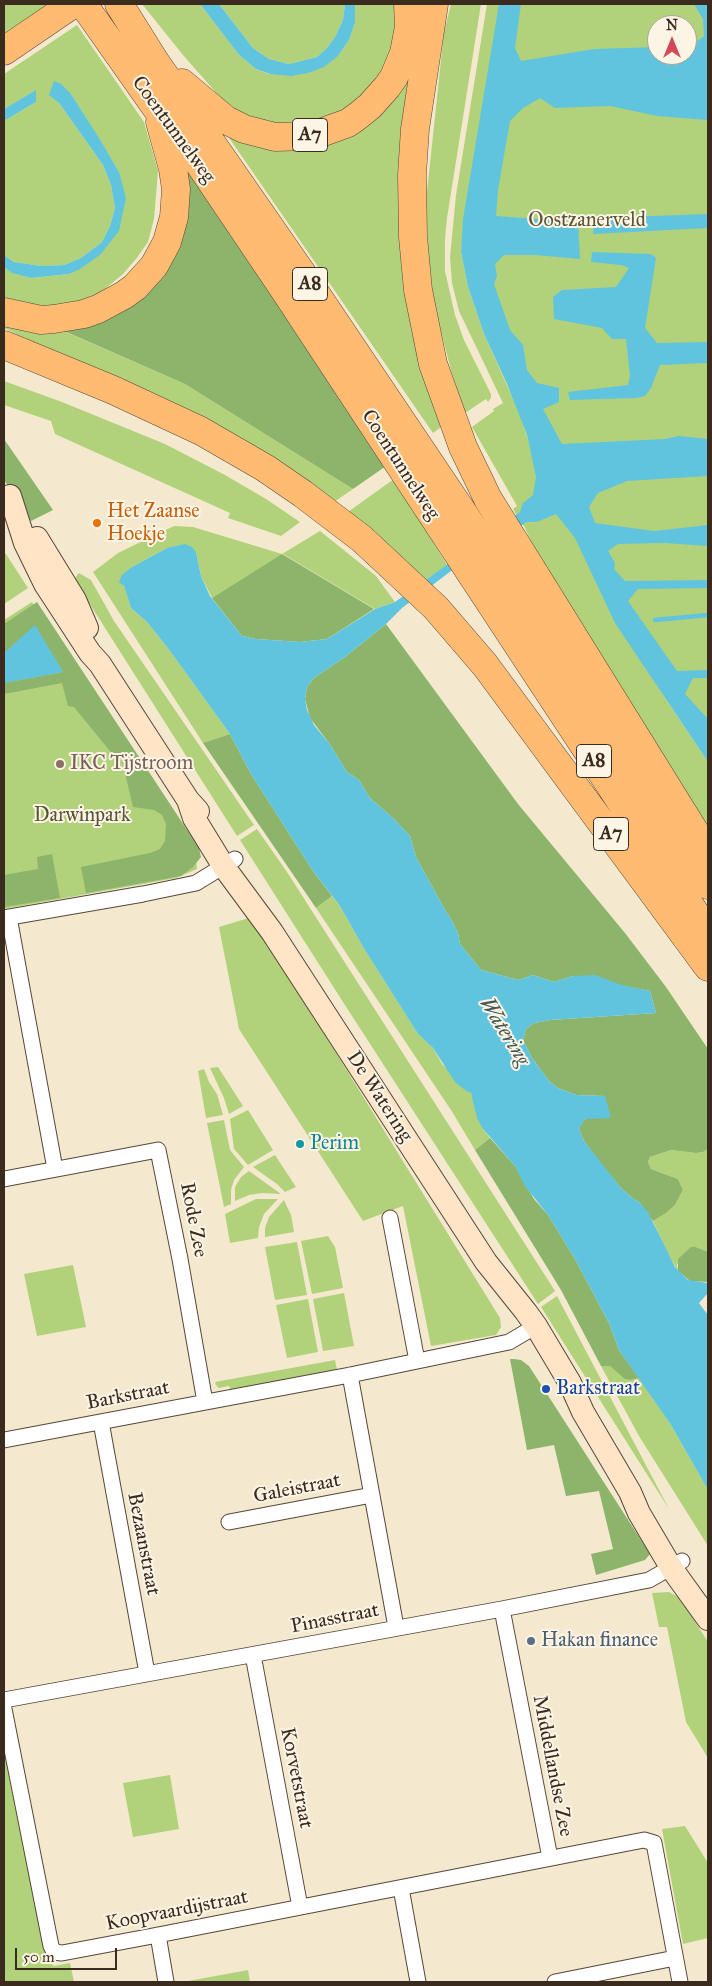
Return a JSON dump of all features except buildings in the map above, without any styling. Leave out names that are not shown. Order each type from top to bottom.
[{"type":"highway","name":"Coentunnelweg","points":[[118,4],[154,60],[308,282],[462,511],[620,756],[693,866],[708,885]]},
{"type":"highway","name":"A7","points":[[154,60],[226,120],[244,129],[275,137],[308,136],[348,123],[370,106],[387,87],[404,53],[409,27],[408,4]]},
{"type":"highway","name":"A8","points":[[434,4],[415,129],[412,175],[413,237],[418,290],[433,364],[463,446],[488,499],[708,853]]},
{"type":"highway","name":"Coentunnelweg","points":[[82,7],[198,162],[708,932]]},
{"type":"highway","points":[[7,51],[82,7]]},
{"type":"highway","name":"A8","points":[[4,312],[15,316],[41,320],[84,314],[124,295],[154,266],[167,242],[174,217],[176,189],[173,170],[156,108]]},
{"type":"highway","name":"A7","points":[[4,345],[113,390],[202,430],[265,468],[322,507],[362,539],[436,608],[485,664],[708,967]]},
{"type":"highway","name":"A7","points":[[4,356],[42,361]]},
{"type":"main road","name":"De Watering","points":[[7,491],[53,580],[75,600],[100,664],[188,800],[194,818],[229,863],[486,1262],[515,1321],[529,1329],[564,1390],[582,1412],[630,1492],[648,1512],[708,1619]]},
{"type":"main road","name":"De Watering","points":[[677,1565],[708,1604]]},
{"type":"street","points":[[55,1169],[6,917],[196,883],[229,863]]},
{"type":"street","name":"Rode Zee","points":[[4,1178],[158,1150],[180,1259],[205,1402]]},
{"type":"street","points":[[390,1218],[418,1361]]},
{"type":"street","name":"Barkstraat","points":[[4,1440],[350,1375],[509,1342],[529,1329]]},
{"type":"street","name":"Galeistraat","points":[[350,1375],[396,1627]]},
{"type":"street","name":"Bezaanstraat","points":[[101,1422],[147,1673]]},
{"type":"street","name":"Galeistraat","points":[[229,1522],[372,1495]]},
{"type":"street","name":"Pinasstraat","points":[[4,1700],[502,1609],[649,1580],[677,1565]]},
{"type":"street","name":"Middellandse Zee","points":[[502,1609],[526,1742],[550,1858],[644,1840],[654,1843],[680,1982]]},
{"type":"street","name":"Korvetstraat","points":[[253,1655],[300,1907]]},
{"type":"street","name":"Koopvaardijstraat","points":[[4,1709],[49,1937],[54,1952],[62,1953],[158,1935],[550,1858]]},
{"type":"street","points":[[401,1888],[418,1982]]},
{"type":"street","points":[[158,1935],[166,1982]]},
{"type":"street","points":[[555,1982],[675,1958]]},
{"type":"green space","points":[[4,4],[53,4],[4,37]]},
{"type":"green space","points":[[142,4],[200,4],[239,55],[256,69],[269,74],[338,56],[349,40],[355,23],[355,4],[397,4],[398,33],[383,73],[361,99],[327,120],[286,126],[255,119],[235,110],[219,96],[183,55]]},
{"type":"green space","points":[[219,4],[345,4],[343,20],[327,48],[317,57],[289,64],[269,59],[253,48]]},
{"type":"green space","points":[[451,4],[481,4],[445,239],[445,271],[455,315],[464,340],[491,394],[488,402],[486,399],[465,413],[451,370],[433,300],[428,255],[426,201],[444,32]]},
{"type":"green space","name":"Oostzanerveld","points":[[487,4],[708,4],[708,759],[655,683],[708,762],[708,831],[624,698],[531,541],[523,524],[525,523],[521,523],[513,509],[517,506],[472,427],[503,403],[459,311],[452,283],[450,257],[456,195]],"holes":[[[466,206],[530,446],[519,412],[484,334],[468,287],[461,252]]]},
{"type":"green space","points":[[77,25],[144,122],[158,171],[154,219],[148,242],[123,274],[105,289],[88,299],[65,305],[41,306],[25,304],[4,299],[4,267],[13,273],[31,278],[69,274],[119,231],[119,172],[71,94],[53,97],[103,165],[111,185],[115,208],[110,226],[102,242],[81,258],[64,265],[42,266],[14,262],[4,255],[4,121],[36,102],[35,91],[4,109],[4,74]]},
{"type":"green space","points":[[417,33],[411,109],[444,425],[433,433],[225,132],[299,149],[322,147],[341,140]]},
{"type":"green space","points":[[181,157],[386,466],[353,489],[185,384],[48,324],[155,271]]},
{"type":"green space","points":[[4,318],[47,324],[185,384],[353,489],[331,504],[149,399],[4,328]]},
{"type":"green space","points":[[4,381],[62,402],[165,444],[225,475],[300,522],[281,536],[228,518],[230,513],[55,434],[51,421],[4,405]]},
{"type":"green space","points":[[4,439],[53,510],[31,521],[4,480]]},
{"type":"green space","points":[[394,479],[447,565],[424,581],[345,514]]},
{"type":"green space","points":[[174,526],[193,527],[282,554],[320,531],[376,576],[395,602],[375,609],[283,554],[212,598],[201,576],[196,552],[167,548],[132,567],[124,586],[131,608],[147,622],[170,651],[230,734],[203,743],[93,572],[118,553]]},
{"type":"green space","points":[[4,551],[28,588],[4,604]]},
{"type":"green space","points":[[282,554],[374,609],[327,639],[300,642],[256,639],[242,636],[212,598]]},
{"type":"green space","points":[[79,573],[91,580],[114,621],[254,825],[237,836],[74,579]]},
{"type":"green space","name":"Darwinpark","points":[[32,602],[195,848],[197,869],[176,878],[4,909],[4,620]]},
{"type":"green space","points":[[37,602],[199,848],[201,857],[193,867],[181,876],[86,893],[81,867],[150,853],[160,849],[165,841],[166,824],[162,815],[154,810],[133,807],[121,756],[114,756],[74,707],[68,706],[62,683],[4,694],[4,683],[63,672],[35,626],[4,653],[4,624]]},
{"type":"green space","points":[[386,624],[518,804],[625,933],[666,987],[708,1049],[708,1149],[696,1153],[671,1150],[650,1157],[648,1162],[651,1169],[678,1179],[683,1190],[675,1205],[653,1221],[639,1202],[621,1188],[601,1164],[584,1141],[579,1129],[581,1124],[605,1096],[576,1095],[558,1088],[549,1081],[532,1058],[523,1040],[526,1029],[534,1023],[550,1020],[656,1013],[650,991],[573,976],[554,982],[533,975],[518,980],[481,970],[460,944],[458,933],[452,921],[416,857],[410,836],[370,798],[359,780],[347,772],[329,743],[310,718],[305,699],[307,687],[314,678],[345,657]]},
{"type":"green space","points":[[230,734],[251,774],[313,871],[332,896],[316,908],[203,743]]},
{"type":"green space","points":[[257,829],[287,872],[555,1291],[538,1304],[240,840]]},
{"type":"green space","points":[[52,854],[60,898],[4,907],[4,875],[38,869],[37,857]]},
{"type":"green space","points":[[332,896],[340,906],[363,947],[418,1034],[433,1048],[442,1064],[471,1093],[483,1129],[490,1138],[475,1150],[451,1110],[316,908]]},
{"type":"green space","points":[[252,917],[500,1318],[501,1327],[496,1335],[431,1346],[403,1206],[363,1221],[239,1029],[219,927]]},
{"type":"green space","points":[[218,1067],[243,1106],[229,1114],[210,1068]]},
{"type":"green space","points":[[204,1069],[209,1082],[217,1094],[223,1115],[206,1118],[198,1071]]},
{"type":"green space","points":[[248,1110],[273,1150],[248,1165],[234,1149],[230,1119]]},
{"type":"green space","points":[[224,1120],[230,1150],[244,1167],[234,1180],[231,1190],[231,1204],[224,1207],[207,1123]]},
{"type":"green space","points":[[490,1138],[515,1166],[534,1199],[548,1215],[575,1259],[609,1323],[619,1350],[639,1378],[625,1379],[610,1366],[601,1366],[561,1290],[475,1150]]},
{"type":"green space","points":[[708,1149],[708,1252],[696,1247],[677,1264],[678,1271],[653,1221],[675,1205],[683,1190],[678,1179],[651,1169],[648,1162],[650,1157],[671,1150],[696,1153]]},
{"type":"green space","points":[[275,1155],[296,1187],[285,1192],[253,1167]]},
{"type":"green space","points":[[249,1171],[281,1194],[262,1193],[249,1195],[235,1201],[235,1187],[241,1177]]},
{"type":"green space","points":[[256,1199],[278,1199],[264,1214],[259,1227],[258,1238],[230,1243],[225,1214]]},
{"type":"green space","points":[[284,1200],[291,1215],[294,1232],[265,1237],[265,1228],[269,1217]]},
{"type":"green space","points":[[328,1236],[335,1247],[343,1288],[312,1294],[301,1241]]},
{"type":"green space","points":[[297,1242],[307,1295],[275,1300],[265,1247]]},
{"type":"green space","points":[[691,1247],[708,1252],[708,1282],[690,1281],[678,1271],[678,1259]]},
{"type":"green space","points":[[73,1265],[86,1327],[37,1336],[24,1274]]},
{"type":"green space","points":[[344,1293],[354,1346],[323,1351],[313,1299]]},
{"type":"green space","points":[[557,1296],[669,1509],[541,1307]]},
{"type":"green space","points":[[308,1299],[318,1352],[287,1358],[276,1305]]},
{"type":"green space","points":[[510,1359],[521,1360],[529,1366],[650,1554],[645,1560],[596,1575],[591,1554],[613,1549],[599,1491],[566,1496],[554,1445],[527,1450]]},
{"type":"green space","points":[[335,1360],[337,1370],[231,1391],[229,1386],[219,1388],[215,1382]]},
{"type":"green space","points":[[601,1366],[610,1366],[631,1380],[639,1378],[671,1425],[708,1490],[708,1546],[639,1436]]},
{"type":"green space","points":[[669,1592],[680,1598],[708,1642],[708,1758],[686,1722],[667,1627],[659,1627],[652,1593]]},
{"type":"green space","points":[[4,1743],[48,1961],[54,1966],[70,1963],[74,1982],[4,1982]]},
{"type":"green space","points":[[170,1775],[179,1829],[133,1837],[123,1783]]},
{"type":"green space","points":[[685,1826],[708,1863],[708,1938],[683,1944],[662,1829]]},
{"type":"green space","points":[[248,1970],[250,1982],[183,1982]]},
{"type":"water","points":[[200,4],[219,4],[253,48],[269,59],[289,64],[317,57],[327,48],[343,20],[345,4],[355,4],[355,23],[349,40],[338,56],[324,67],[308,73],[291,76],[270,74],[256,69],[239,55]]},
{"type":"water","name":"Watering","points":[[499,4],[521,4],[515,48],[521,61],[594,49],[647,47],[647,65],[697,65],[697,41],[704,36],[703,19],[694,4],[708,4],[708,120],[657,116],[610,106],[555,108],[540,98],[523,108],[510,121],[498,190],[496,216],[578,222],[580,259],[535,255],[504,255],[495,264],[497,276],[494,284],[510,330],[523,345],[527,370],[537,383],[559,388],[559,402],[543,409],[562,444],[665,439],[679,436],[708,439],[708,476],[627,481],[598,493],[589,507],[595,523],[654,531],[708,525],[708,546],[664,543],[618,544],[608,551],[615,563],[614,569],[625,581],[708,580],[708,588],[638,589],[628,601],[677,671],[708,670],[708,678],[693,678],[685,694],[708,719],[708,762],[615,623],[575,538],[556,514],[537,522],[527,522],[451,571],[402,608],[386,624],[345,657],[314,678],[307,687],[305,699],[307,710],[314,725],[329,743],[347,772],[359,780],[370,798],[410,836],[416,857],[452,921],[458,933],[460,944],[481,970],[518,980],[533,975],[554,982],[573,976],[595,975],[622,985],[650,991],[656,1013],[550,1020],[534,1023],[526,1029],[523,1040],[532,1058],[549,1081],[558,1088],[576,1095],[605,1096],[611,1118],[585,1119],[579,1129],[584,1141],[621,1188],[648,1212],[675,1267],[688,1280],[708,1283],[708,1293],[699,1303],[708,1315],[708,1490],[671,1425],[619,1350],[609,1323],[575,1259],[548,1215],[525,1186],[515,1166],[483,1129],[477,1118],[471,1093],[455,1082],[433,1048],[418,1034],[363,947],[340,906],[313,871],[251,774],[230,734],[170,651],[147,622],[131,608],[124,586],[119,582],[122,575],[132,567],[167,548],[185,544],[192,547],[196,552],[201,576],[210,596],[242,636],[256,639],[300,642],[327,639],[375,609],[395,602],[520,512],[523,503],[533,495],[536,477],[527,435],[507,384],[484,334],[468,287],[461,252],[463,219]]},
{"type":"water","points":[[54,81],[61,84],[71,94],[99,138],[119,172],[126,198],[119,231],[100,255],[69,274],[31,278],[12,273],[4,267],[4,255],[14,262],[42,266],[64,265],[81,258],[102,242],[110,226],[115,208],[111,185],[103,165],[59,103],[49,95]]},
{"type":"water","points":[[36,90],[36,102],[4,121],[4,109]]},
{"type":"water","points":[[708,214],[708,228],[593,234],[595,218]]},
{"type":"water","points":[[592,252],[651,254],[656,258],[645,328],[657,343],[708,342],[708,363],[660,365],[651,388],[645,396],[637,398],[570,400],[568,392],[628,385],[630,376],[626,339],[612,339],[602,328],[554,319],[553,297],[562,290],[616,287],[629,268],[621,265],[591,262]]},
{"type":"water","points":[[35,625],[63,672],[4,683],[4,653]]},
{"type":"waterway","points":[[655,620],[708,615]]},
{"type":"place","name":"Het Zaanse Hoekje","points":[[97,523]]},
{"type":"place","name":"IKC Tijstroom","points":[[60,764]]},
{"type":"place","name":"Perim","points":[[300,1144]]},
{"type":"place","name":"Barkstraat","points":[[546,1389]]},
{"type":"place","name":"Hakan finance","points":[[531,1641]]}]
